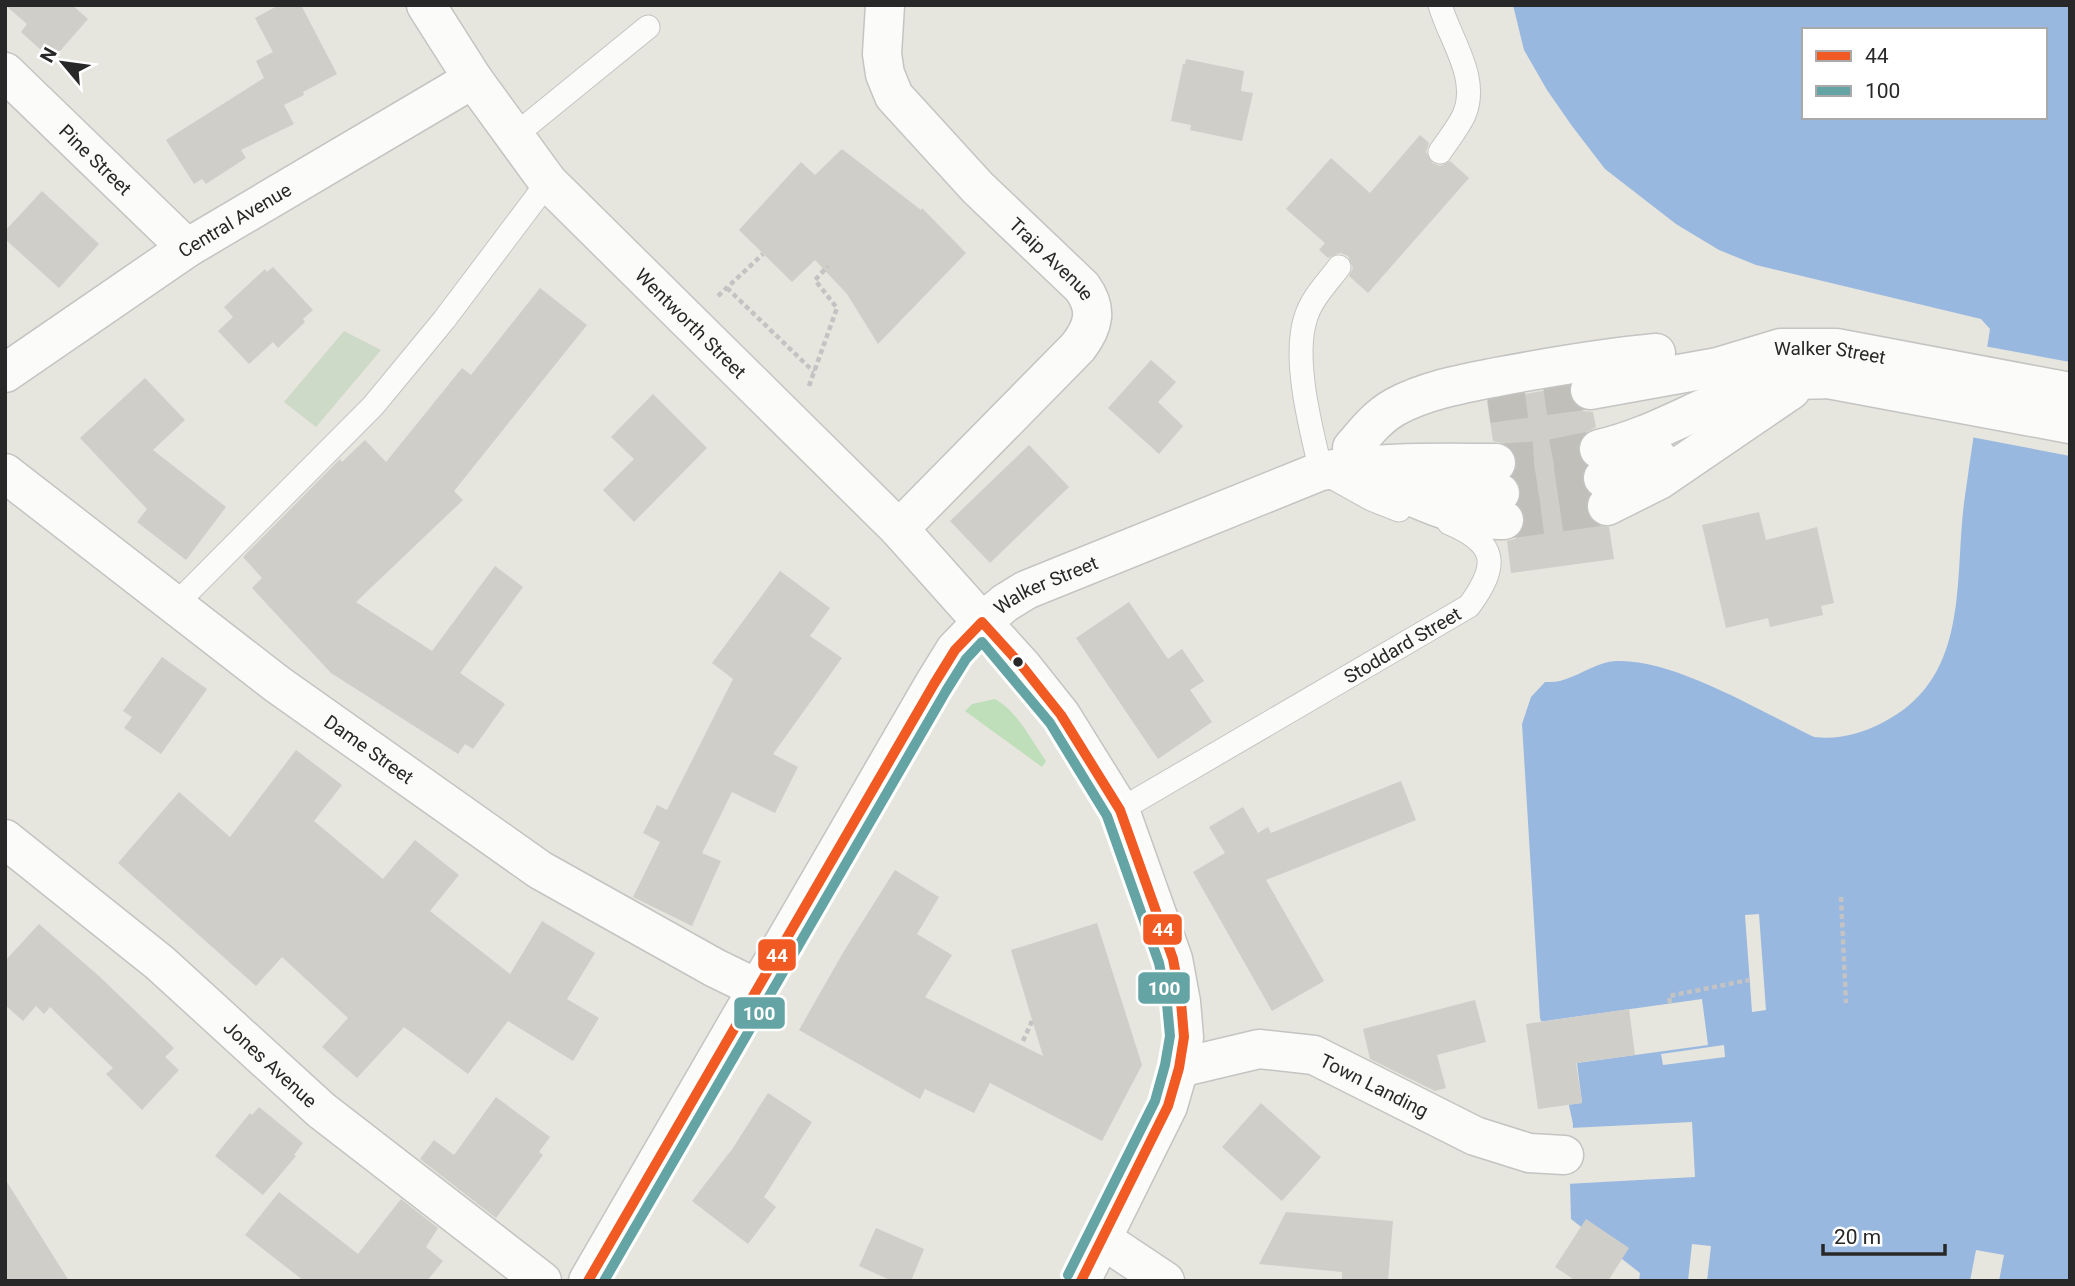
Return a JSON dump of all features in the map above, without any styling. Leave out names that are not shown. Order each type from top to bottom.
[{"type":"street","name":"Wentworth Street","points":[[426,5],[473,79],[548,182],[899,529],[1022,666],[1061,715],[1120,810],[1173,959],[1184,1037],[1179,1068],[1168,1106],[1081,1281]]},
{"type":"street","name":"Traip Avenue","points":[[885,5],[882,54],[894,96],[978,188],[1082,287],[1094,315],[1088,334],[1078,346],[899,529]]},
{"type":"street","name":"Pine Street","points":[[5,72],[187,247]]},
{"type":"street","name":"Central Avenue","points":[[5,373],[187,247],[473,79]]},
{"type":"street","points":[[1340,462],[1377,420],[1392,408],[1442,389],[1532,370],[1654,353],[1781,348]]},
{"type":"street","name":"Walker Street","points":[[1590,390],[1718,367],[1781,348],[1836,348],[2070,424]]},
{"type":"street","name":"Walker Street","points":[[1808,380],[1669,473],[1625,499],[1603,478],[1642,438],[1760,386],[1785,380],[1828,379],[2070,392]]},
{"type":"street","name":"Walker Street","points":[[588,1281],[955,650],[982,622],[1026,590],[1340,462],[1384,427],[1488,404]]},
{"type":"street","name":"Walker Street","points":[[1340,462],[1403,463],[1500,492],[1489,521],[1454,512],[1340,462]]},
{"type":"street","name":"Dame Street","points":[[5,472],[277,684],[540,870],[715,968],[756,988]]},
{"type":"street","name":"Jones Avenue","points":[[5,839],[160,963],[321,1110],[542,1281]]},
{"type":"street","name":"Town Landing","points":[[1179,1068],[1259,1049],[1314,1055],[1475,1136],[1529,1153],[1564,1155]]},
{"type":"street","points":[[1102,1239],[1165,1281]]},
{"type":"lane","points":[[1440,5],[1468,81],[1469,96],[1464,114],[1440,152]]},
{"type":"lane","points":[[514,136],[648,27]]},
{"type":"lane","points":[[174,606],[373,406],[444,320],[548,182]]},
{"type":"lane","points":[[1339,267],[1313,301],[1303,331],[1302,358],[1306,402],[1340,462]]},
{"type":"lane","name":"Stoddard Street","points":[[1120,810],[1469,606],[1482,589],[1490,569],[1489,558],[1487,548],[1474,535],[1451,524],[1371,499],[1340,462]]},
{"type":"path","points":[[717,297],[763,254]]},
{"type":"path","points":[[795,426],[837,308],[815,280],[828,266]]},
{"type":"path","points":[[727,288],[814,372]]},
{"type":"path","points":[[1842,897],[1846,1003]]},
{"type":"path","points":[[1670,1003],[1669,996],[1749,980]]},
{"type":"path","points":[[1023,1041],[1032,1021]]},
{"type":"green space","points":[[344,331],[381,350],[316,427],[284,402]]},
{"type":"green space","points":[[995,699],[1011,711],[1023,727],[1046,761],[1042,767],[965,711],[972,704]]},
{"type":"water","points":[[1513,5],[2070,5],[2070,1281],[1639,1281],[1640,1273],[1571,1219],[1573,1124],[1564,1082],[1540,1018],[1522,724],[1531,697],[1545,682],[1563,680],[1616,661],[1639,662],[1690,677],[1814,737],[1840,737],[1864,731],[1909,705],[1930,683],[1943,657],[1952,628],[1957,598],[1964,503],[1990,329],[1981,319],[1756,265],[1719,250],[1676,224],[1605,169],[1547,90],[1524,50]]},
{"type":"pier","points":[[1984,346],[2070,362],[2070,456],[1971,437]]},
{"type":"pier","points":[[1759,914],[1766,1010],[1752,1012],[1745,915]]},
{"type":"pier","points":[[1702,999],[1708,1045],[1577,1063],[1582,1103],[1566,1105],[1561,1083],[1538,1022]]},
{"type":"pier","points":[[1724,1045],[1725,1057],[1663,1065],[1661,1054]]},
{"type":"pier","points":[[1692,1122],[1695,1177],[1566,1184],[1570,1128]]},
{"type":"pier","points":[[1692,1244],[1711,1246],[1707,1281],[1688,1281]]},
{"type":"pier","points":[[1976,1250],[2004,1255],[1999,1281],[1970,1281]]},
{"type":"building","points":[[5,5],[72,5],[88,19],[52,60],[21,32],[27,24]]},
{"type":"building","points":[[279,5],[301,5],[337,74],[284,105],[294,124],[241,150],[246,158],[206,184],[202,179],[194,184],[166,140],[264,78],[256,61],[273,52],[255,18]]},
{"type":"building","points":[[1186,59],[1244,71],[1241,91],[1253,93],[1242,141],[1190,130],[1191,125],[1171,121]]},
{"type":"building","points":[[1420,135],[1429,143],[1426,152],[1432,163],[1440,166],[1450,161],[1469,178],[1368,293],[1349,276],[1353,268],[1348,256],[1340,253],[1328,258],[1319,250],[1325,243],[1286,209],[1331,158],[1370,193]]},
{"type":"building","points":[[842,149],[921,210],[922,208],[966,253],[878,344],[847,294],[815,260],[792,282],[739,230],[801,162],[815,175]]},
{"type":"building","points":[[42,191],[99,244],[59,288],[5,239],[5,231]]},
{"type":"building","points":[[273,267],[313,310],[303,319],[305,322],[278,348],[273,342],[249,364],[218,331],[233,317],[224,307],[265,269],[267,272]]},
{"type":"building","points":[[540,288],[587,325],[454,491],[463,500],[356,602],[432,651],[495,566],[523,587],[460,673],[505,704],[473,749],[465,744],[458,754],[331,673],[252,588],[262,578],[243,557],[340,459],[342,462],[365,440],[386,462],[462,368],[471,375]]},
{"type":"building","points":[[1151,360],[1176,382],[1158,402],[1183,426],[1159,454],[1108,408]]},
{"type":"building","points":[[145,378],[185,420],[153,450],[226,507],[186,560],[137,522],[147,509],[80,438]]},
{"type":"building","points":[[1569,386],[1569,395],[1574,405],[1583,411],[1593,412],[1596,427],[1583,434],[1578,443],[1578,454],[1585,466],[1581,475],[1582,485],[1589,494],[1585,504],[1587,515],[1596,525],[1609,527],[1614,559],[1511,573],[1507,541],[1515,539],[1522,532],[1526,520],[1519,504],[1522,494],[1519,483],[1513,476],[1518,464],[1515,453],[1506,444],[1493,441],[1487,401]]},
{"type":"building","points":[[653,394],[707,448],[634,522],[603,490],[634,459],[611,437]]},
{"type":"building","points":[[1029,445],[1069,487],[990,563],[950,521]]},
{"type":"building","points":[[1759,512],[1766,540],[1817,527],[1834,603],[1821,606],[1823,615],[1770,627],[1768,618],[1726,628],[1702,525]]},
{"type":"building","points":[[780,571],[830,608],[810,636],[842,658],[773,754],[798,767],[775,813],[732,792],[702,853],[721,861],[692,926],[633,897],[660,842],[643,833],[657,805],[667,810],[733,679],[712,663]]},
{"type":"building","points":[[1129,602],[1168,659],[1182,649],[1204,681],[1190,690],[1212,722],[1158,759],[1076,638]]},
{"type":"building","points":[[162,657],[207,689],[161,754],[124,728],[132,717],[123,711]]},
{"type":"building","points":[[296,750],[342,785],[314,821],[383,879],[415,840],[459,875],[430,911],[510,974],[542,921],[595,953],[567,999],[599,1018],[573,1061],[508,1021],[468,1074],[404,1027],[357,1078],[322,1047],[348,1018],[282,957],[256,986],[118,863],[179,792],[230,837]]},
{"type":"building","points":[[1401,781],[1416,820],[1266,880],[1324,981],[1272,1011],[1193,872],[1225,853],[1209,827],[1243,807],[1258,833],[1268,827],[1271,833]]},
{"type":"building","points":[[895,870],[939,897],[917,934],[952,955],[925,997],[1043,1056],[1011,950],[1097,923],[1142,1065],[1102,1141],[990,1083],[974,1113],[925,1089],[920,1099],[799,1030]]},
{"type":"building","points":[[39,924],[100,977],[174,1048],[165,1057],[179,1070],[142,1110],[106,1074],[113,1068],[50,1007],[44,1014],[36,1006],[23,1021],[5,1005],[5,961]]},
{"type":"building","points":[[1475,1000],[1486,1042],[1437,1055],[1446,1088],[1435,1091],[1370,1059],[1363,1029]]},
{"type":"building","points":[[1629,1009],[1635,1055],[1576,1063],[1582,1103],[1538,1109],[1526,1024]]},
{"type":"building","points":[[768,1093],[812,1122],[764,1197],[776,1207],[748,1244],[692,1201],[733,1148]]},
{"type":"building","points":[[496,1097],[550,1137],[539,1152],[543,1155],[496,1218],[420,1159],[434,1140],[454,1155]]},
{"type":"building","points":[[1261,1103],[1321,1157],[1282,1201],[1222,1147]]},
{"type":"building","points":[[259,1107],[303,1143],[294,1155],[296,1156],[263,1195],[215,1156],[250,1113],[252,1115]]},
{"type":"building","points":[[5,1179],[69,1281],[5,1281]]},
{"type":"building","points":[[279,1192],[358,1254],[401,1199],[438,1228],[426,1247],[443,1261],[427,1281],[304,1281],[245,1235]]},
{"type":"building","points":[[1286,1212],[1393,1221],[1388,1281],[1342,1281],[1342,1272],[1259,1264]]},
{"type":"building","points":[[1586,1219],[1629,1248],[1608,1281],[1576,1281],[1555,1267]]},
{"type":"building","points":[[876,1228],[924,1249],[911,1281],[892,1281],[859,1266]]},
{"type":"tunnel","points":[[1488,404],[1590,390]]},
{"type":"tunnel","points":[[1496,463],[1543,460],[1599,449]]},
{"type":"tunnel","points":[[1500,493],[1603,478]]},
{"type":"tunnel","points":[[1504,520],[1607,506]]},
{"type":"transit line","name":"44","points":[[588,1281],[934,684],[955,650],[982,622],[1061,715],[1120,810],[1173,959],[1181,1002],[1184,1037],[1179,1068],[1168,1106],[1081,1281]]},
{"type":"transit line","name":"100","points":[[604,1281],[946,691],[966,659],[982,642],[1050,723],[1107,816],[1159,963],[1167,1004],[1170,1036],[1155,1101],[1068,1275]]}]
